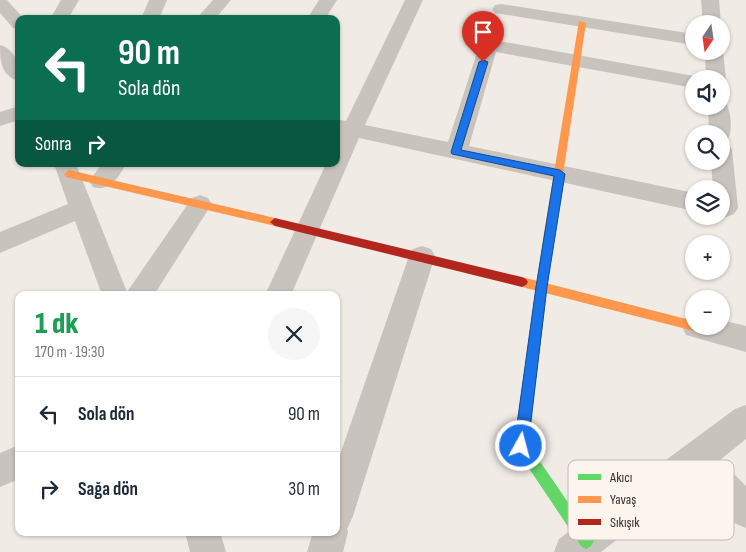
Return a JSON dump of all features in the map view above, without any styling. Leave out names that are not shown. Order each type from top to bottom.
[{"type":"street","points":[[62,15],[70,0]]},
{"type":"street","points":[[152,15],[158,0]]},
{"type":"street","points":[[209,15],[222,0]]},
{"type":"street","points":[[319,15],[328,0]]},
{"type":"street","points":[[414,0],[344,128],[685,200]]},
{"type":"street","points":[[710,0],[711,15]]},
{"type":"street","points":[[0,2],[15,19]]},
{"type":"street","points":[[456,152],[501,4],[582,23],[685,39]]},
{"type":"street","points":[[568,528],[521,446],[541,287],[582,23]]},
{"type":"street","points":[[489,45],[685,80]]},
{"type":"street","points":[[0,50],[15,49]]},
{"type":"street","points":[[0,50],[15,70]]},
{"type":"street","points":[[0,119],[15,114]]},
{"type":"street","points":[[280,291],[308,230],[330,167]]},
{"type":"street","points":[[113,291],[67,169],[108,172],[200,204],[422,256],[685,323]]},
{"type":"street","points":[[724,170],[731,210]]},
{"type":"street","points":[[142,291],[200,204]]},
{"type":"street","points":[[0,243],[82,208]]},
{"type":"street","points":[[340,504],[422,256]]},
{"type":"street","points":[[730,335],[746,339]]},
{"type":"street","points":[[693,460],[746,420]]},
{"type":"street","points":[[0,470],[15,463]]},
{"type":"street","points":[[734,498],[746,511]]},
{"type":"street","points":[[203,536],[208,552]]},
{"type":"street","points":[[325,552],[330,536]]},
{"type":"traffic: fast","points":[[549,233],[521,446],[568,515]]},
{"type":"traffic: slow","points":[[549,233],[582,23]]},
{"type":"traffic: slow","points":[[69,174],[275,222]]},
{"type":"traffic: slow","points":[[522,282],[685,324]]},
{"type":"traffic: jam","points":[[275,222],[522,282]]},
{"type":"route","points":[[483,62],[456,152],[560,174],[541,287],[521,446]]}]
